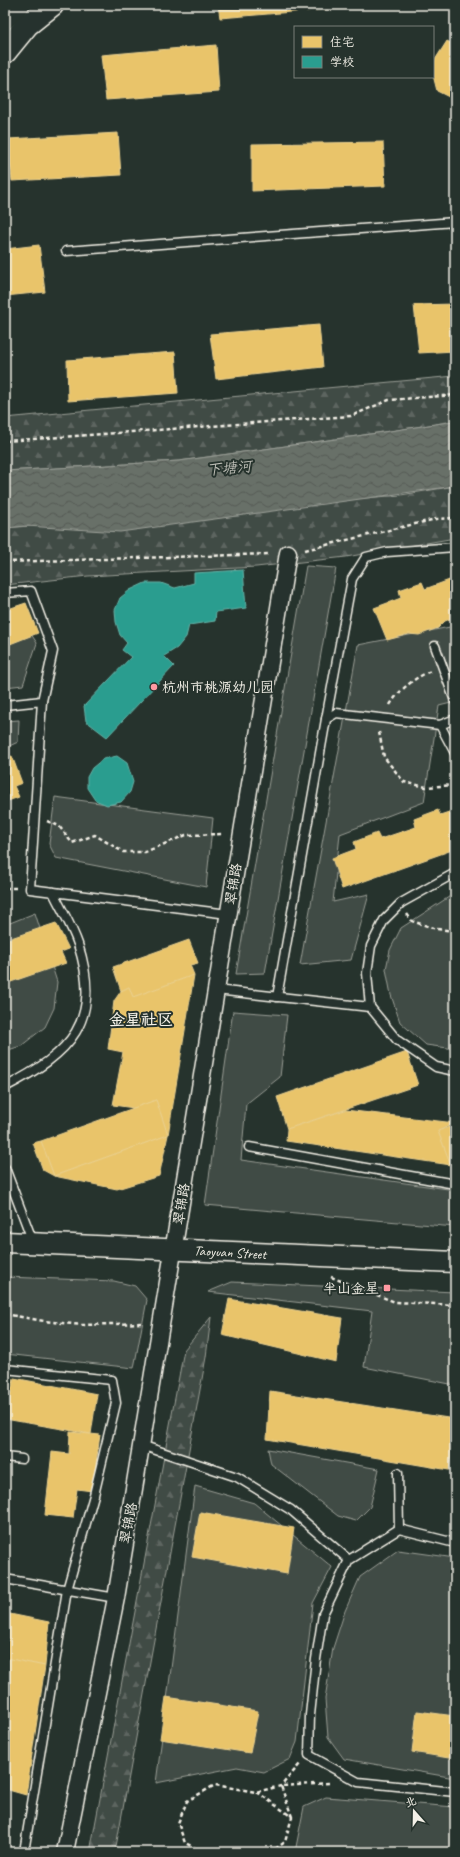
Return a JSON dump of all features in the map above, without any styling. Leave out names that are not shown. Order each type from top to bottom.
[{"type":"main road","points":[[5,18],[18,5]]},
{"type":"main road","points":[[5,52],[27,25],[52,5]]},
{"type":"street","name":"翠锦路","points":[[66,1852],[116,1598],[288,554]]},
{"type":"street","name":"Taoyuan Street","points":[[5,1242],[455,1262]]},
{"type":"lane","points":[[66,251],[455,222]]},
{"type":"lane","points":[[277,997],[352,579],[366,557],[387,552],[455,547]]},
{"type":"lane","points":[[5,593],[31,591],[53,651],[42,701],[30,889],[228,914]]},
{"type":"lane","points":[[435,646],[455,701]]},
{"type":"lane","points":[[5,705],[42,701]]},
{"type":"lane","points":[[326,719],[336,713],[440,725],[455,719]]},
{"type":"lane","points":[[440,725],[455,753]]},
{"type":"lane","points":[[455,873],[401,903],[384,920],[371,946],[367,973],[370,1007],[397,1040],[436,1068],[455,1071]]},
{"type":"lane","points":[[5,1087],[30,1074],[57,1056],[75,1035],[86,1007],[86,973],[78,942],[53,892]]},
{"type":"lane","points":[[216,990],[370,1007]]},
{"type":"lane","points":[[249,1147],[455,1184]]},
{"type":"lane","points":[[5,1168],[34,1243]]},
{"type":"lane","points":[[5,1370],[112,1380],[116,1403],[94,1495],[67,1590],[24,1852]]},
{"type":"lane","points":[[141,1445],[237,1477],[291,1510],[349,1560]]},
{"type":"lane","points":[[5,1457],[22,1459]]},
{"type":"lane","points":[[398,1473],[399,1528]]},
{"type":"lane","points":[[455,1543],[399,1528],[349,1560],[323,1614],[310,1715],[309,1755],[358,1782],[455,1792]]},
{"type":"lane","points":[[5,1579],[116,1598]]},
{"type":"path","points":[[5,441],[351,416],[389,400],[455,395]]},
{"type":"path","points":[[5,562],[288,554],[436,520],[455,518]]},
{"type":"path","points":[[35,817],[59,826],[72,843],[95,835],[123,852],[145,852],[186,835],[217,833],[242,835]]},
{"type":"path","points":[[401,903],[412,921],[436,929],[455,930]]},
{"type":"path","points":[[329,1276],[395,1302],[455,1305]]},
{"type":"path","points":[[5,1314],[82,1326],[162,1323]]},
{"type":"path","points":[[281,1786],[309,1755]]},
{"type":"path","points":[[203,1852],[185,1843],[178,1823],[187,1801],[215,1785],[256,1792],[281,1786],[358,1782]]},
{"type":"path","points":[[271,1852],[284,1842],[292,1817],[281,1786]]},
{"type":"path","points":[[256,1792],[292,1817]]},
{"type":"green space","points":[[455,376],[455,421],[179,461],[5,471],[5,418]]},
{"type":"green space","points":[[455,486],[455,538],[346,557],[256,567],[88,576],[5,585],[5,528],[401,495]]},
{"type":"green space","points":[[306,566],[336,568],[265,973],[236,974]]},
{"type":"green space","points":[[20,618],[37,643],[23,685],[5,687],[5,620]]},
{"type":"green space","points":[[455,626],[455,702],[439,706],[424,802],[340,834],[333,902],[369,894],[351,960],[300,965],[358,645]]},
{"type":"green space","points":[[19,720],[18,742],[5,748],[5,721]]},
{"type":"green space","points":[[55,797],[213,818],[206,887],[56,858],[49,844]]},
{"type":"green space","points":[[455,893],[455,1049],[426,1045],[400,1022],[391,995],[386,969],[390,950],[401,928]]},
{"type":"green space","points":[[35,913],[57,982],[54,1008],[45,1027],[21,1046],[5,1051],[5,925]]},
{"type":"green space","points":[[233,1011],[287,1015],[280,1077],[246,1104],[241,1160],[455,1190],[455,1227],[205,1205]]},
{"type":"green space","points":[[5,1277],[114,1281],[135,1286],[147,1300],[134,1368],[5,1354]]},
{"type":"green space","points":[[232,1282],[455,1292],[455,1385],[364,1367],[372,1311],[208,1292]]},
{"type":"green space","points":[[211,1317],[206,1357],[115,1852],[90,1852],[184,1350]]},
{"type":"green space","points":[[268,1449],[379,1469],[370,1507],[356,1521],[338,1516],[271,1464]]},
{"type":"green space","points":[[195,1486],[254,1503],[332,1567],[313,1603],[297,1742],[290,1759],[264,1772],[237,1767],[156,1783]]},
{"type":"green space","points":[[398,1550],[455,1558],[455,1778],[344,1759],[328,1737],[325,1699],[333,1648],[345,1611],[360,1577]]},
{"type":"green space","points":[[326,1797],[455,1807],[455,1852],[295,1852],[304,1807]]},
{"type":"water","name":"下塘河","points":[[455,421],[455,486],[120,532],[26,526],[5,528],[5,471],[179,461]]},
{"type":"building: 住宅","points":[[218,5],[377,5],[220,18]]},
{"type":"building: 住宅","points":[[447,41],[455,45],[455,100],[437,91],[434,78],[434,61]]},
{"type":"building: 住宅","points":[[216,45],[219,92],[106,100],[101,55]]},
{"type":"building: 住宅","points":[[118,133],[121,175],[12,181],[8,139]]},
{"type":"building: 住宅","points":[[383,142],[385,186],[252,191],[252,144]]},
{"type":"building: 住宅","points":[[39,245],[45,292],[5,296],[5,249]]},
{"type":"building: 住宅","points":[[455,304],[455,351],[419,353],[414,305]]},
{"type":"building: 住宅","points":[[319,325],[323,367],[216,379],[210,334]]},
{"type":"building: 住宅","points":[[175,352],[178,393],[68,401],[67,360]]},
{"type":"building: 住宅","points":[[455,578],[455,617],[445,621],[438,628],[419,635],[409,634],[387,640],[374,608],[401,598],[399,590],[422,582],[425,589]]},
{"type":"building: 住宅","points":[[26,603],[38,633],[5,646],[5,610]]},
{"type":"building: 住宅","points":[[12,756],[22,783],[14,786],[19,797],[5,802],[5,758]]},
{"type":"building: 住宅","points":[[438,810],[440,815],[455,810],[455,849],[342,889],[332,858],[356,849],[354,842],[377,833],[380,839],[416,827],[414,819]]},
{"type":"building: 住宅","points":[[56,923],[69,949],[61,952],[66,963],[5,984],[5,940]]},
{"type":"building: 住宅","points":[[189,940],[198,963],[190,965],[194,975],[133,997],[129,987],[121,991],[113,967]]},
{"type":"building: 住宅","points":[[194,975],[168,1135],[156,1100],[134,1108],[113,1105],[123,1052],[108,1049],[114,1001],[121,991],[129,987],[133,997]]},
{"type":"building: 住宅","points":[[407,1052],[418,1085],[287,1129],[277,1097]]},
{"type":"building: 住宅","points":[[156,1100],[168,1135],[54,1176],[41,1141]]},
{"type":"building: 住宅","points":[[345,1110],[455,1123],[438,1131],[451,1165],[286,1141],[287,1129]]},
{"type":"building: 住宅","points":[[455,1125],[455,1164],[451,1165],[438,1131]]},
{"type":"building: 住宅","points":[[168,1135],[159,1176],[117,1189],[54,1176]]},
{"type":"building: 住宅","points":[[41,1141],[54,1176],[43,1170],[33,1143]]},
{"type":"building: 住宅","points":[[229,1299],[342,1318],[336,1362],[222,1335]]},
{"type":"building: 住宅","points":[[14,1378],[97,1394],[91,1434],[5,1419]]},
{"type":"building: 住宅","points":[[270,1391],[455,1419],[449,1470],[267,1439]]},
{"type":"building: 住宅","points":[[70,1432],[100,1435],[92,1491],[77,1489],[73,1518],[45,1515],[52,1452],[69,1454]]},
{"type":"building: 住宅","points":[[200,1512],[294,1528],[287,1574],[192,1557]]},
{"type":"building: 住宅","points":[[5,1613],[49,1622],[45,1666],[5,1658]]},
{"type":"building: 住宅","points":[[5,1658],[45,1666],[26,1795],[5,1789]]},
{"type":"building: 住宅","points":[[166,1697],[258,1711],[250,1753],[160,1739]]},
{"type":"building: 住宅","points":[[417,1711],[455,1716],[455,1759],[412,1752]]},
{"type":"building: 学校","points":[[243,570],[246,608],[216,612],[215,621],[189,625],[186,637],[177,648],[164,656],[174,666],[107,737],[86,721],[84,706],[131,657],[122,650],[127,643],[120,635],[116,622],[115,610],[120,598],[130,590],[145,583],[161,583],[175,588],[194,583],[194,573]]},
{"type":"building: 学校","points":[[117,756],[127,763],[133,782],[130,792],[121,802],[107,805],[95,800],[87,788],[87,777],[92,768],[103,759]]},
{"type":"place","name":"杭州市桃源幼儿园","points":[[154,687]]},
{"type":"place","name":"半山金星","points":[[387,1288]]},
{"type":"district","name":"金星社区","points":[[141,1019]]}]
